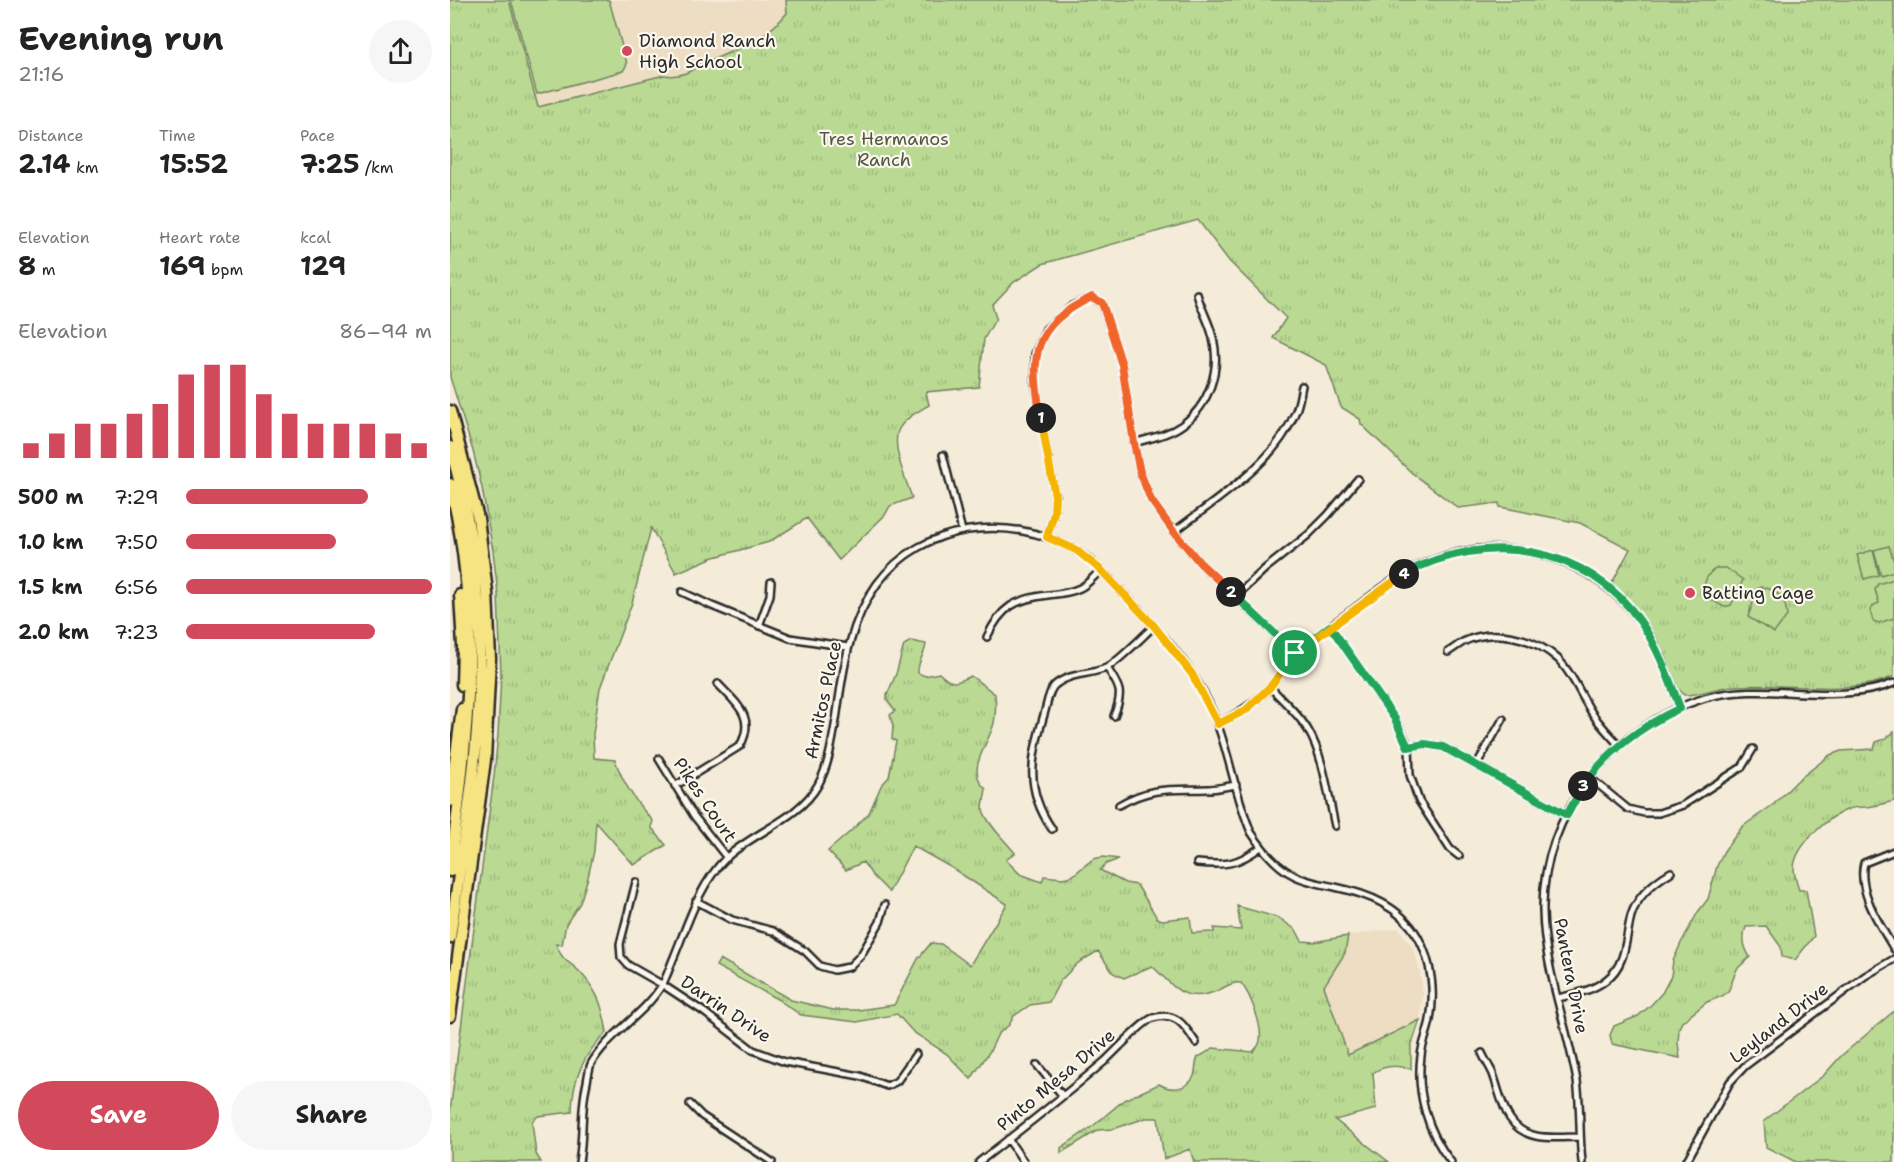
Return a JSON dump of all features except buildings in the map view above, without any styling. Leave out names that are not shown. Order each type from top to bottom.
[{"type":"highway","points":[[450,411],[478,518],[487,592],[490,659],[485,760],[450,1016]]},
{"type":"highway","points":[[450,447],[464,501],[476,589],[479,690],[472,769],[450,938]]},
{"type":"highway","points":[[450,484],[460,535],[471,644],[467,736],[450,871]]},
{"type":"highway","points":[[450,524],[459,585],[463,646],[462,708],[450,801]]},
{"type":"street","points":[[1134,443],[1166,433],[1181,425],[1203,402],[1210,388],[1215,374],[1216,356],[1213,337],[1197,294]]},
{"type":"street","points":[[1047,537],[1054,513],[1055,496],[1035,382],[1035,354],[1046,329],[1072,306],[1092,297],[1102,303],[1122,365],[1140,472],[1151,500],[1200,563],[1295,653]]},
{"type":"street","points":[[1174,532],[1262,463],[1277,447],[1296,412],[1302,386]]},
{"type":"street","points":[[943,455],[962,531]]},
{"type":"street","points":[[1236,596],[1272,562],[1308,535],[1358,479]]},
{"type":"street","name":"Armitos Place","points":[[579,1162],[583,1142],[581,1104],[591,1065],[663,985],[696,901],[707,882],[727,858],[793,813],[817,787],[830,755],[848,647],[862,607],[886,575],[900,561],[928,541],[962,531],[1004,527],[1047,537],[1076,550],[1101,570],[1154,626],[1192,674],[1218,724],[1246,819],[1261,847],[1277,864],[1293,875],[1313,883],[1371,896],[1385,903],[1400,915],[1418,937],[1428,960],[1433,988],[1430,1021],[1421,1056],[1421,1094],[1430,1127],[1451,1162]]},
{"type":"street","points":[[1218,724],[1246,710],[1270,687],[1295,653],[1405,573],[1428,562],[1474,550],[1498,548],[1525,550],[1550,556],[1589,574],[1608,588],[1641,623],[1654,646],[1680,708]]},
{"type":"street","points":[[987,637],[996,618],[1013,604],[1031,597],[1060,594],[1081,588],[1101,570]]},
{"type":"street","points":[[759,626],[770,595],[771,582]]},
{"type":"street","points":[[682,592],[790,638],[848,647]]},
{"type":"street","points":[[1052,829],[1041,814],[1033,790],[1033,761],[1052,687],[1063,679],[1107,668],[1154,626]]},
{"type":"street","points":[[1330,626],[1395,719],[1408,747],[1410,775],[1419,801],[1450,849],[1459,856]]},
{"type":"street","points":[[1448,652],[1464,641],[1501,635],[1521,639],[1540,647],[1558,660],[1570,674],[1593,715],[1619,745]]},
{"type":"street","points":[[1107,668],[1119,685],[1119,703],[1113,716]]},
{"type":"street","name":"Pantera Drive","points":[[1582,1162],[1579,1137],[1581,1111],[1545,938],[1543,910],[1550,855],[1576,796],[1589,777],[1619,745],[1651,722],[1680,708],[1721,694],[1859,693],[1894,683]]},
{"type":"street","points":[[675,786],[740,746],[746,735],[747,725],[742,709],[718,684]]},
{"type":"street","points":[[1270,687],[1295,712],[1309,731],[1318,757],[1335,826]]},
{"type":"street","points":[[1477,764],[1503,719]]},
{"type":"street","points":[[1408,747],[1425,744],[1443,747],[1567,815]]},
{"type":"street","points":[[1589,777],[1628,809],[1644,813],[1659,813],[1683,806],[1742,767],[1753,749]]},
{"type":"street","name":"Pikes Court","points":[[659,759],[694,816],[727,858]]},
{"type":"street","points":[[1119,805],[1157,789],[1210,790],[1236,784]]},
{"type":"street","points":[[1197,863],[1228,864],[1243,860],[1261,847]]},
{"type":"street","points":[[1894,851],[1864,863],[1861,875],[1874,916],[1894,949]]},
{"type":"street","points":[[1558,998],[1588,991],[1608,980],[1625,953],[1631,915],[1640,898],[1656,881],[1671,872]]},
{"type":"street","name":"Darrin Drive","points":[[636,882],[620,944],[621,957],[628,965],[704,1012],[753,1050],[785,1062],[860,1076],[887,1086],[897,1082],[916,1054]]},
{"type":"street","points":[[696,901],[732,920],[773,931],[805,951],[820,966],[834,970],[849,967],[861,955],[880,922],[885,905]]},
{"type":"street","name":"Leyland Drive","points":[[1686,1162],[1730,1082],[1745,1066],[1865,976],[1894,959]]},
{"type":"street","name":"Pinto Mesa Drive","points":[[979,1162],[1063,1096],[1151,1018],[1165,1016],[1176,1019],[1184,1024],[1196,1043]]},
{"type":"street","points":[[1482,1053],[1492,1072],[1510,1120],[1520,1130],[1537,1136],[1579,1137]]},
{"type":"street","points":[[1037,1065],[1063,1096]]},
{"type":"street","points":[[690,1104],[702,1116],[772,1162]]},
{"type":"street","points":[[1008,1139],[1024,1162]]},
{"type":"shaded area","name":"Diamond Ranch High School","points":[[509,0],[786,0],[787,13],[776,27],[760,37],[712,60],[707,57],[698,67],[685,74],[664,75],[538,108]]},
{"type":"shaded area","points":[[1399,928],[1414,950],[1420,971],[1423,993],[1420,1020],[1348,1056],[1324,986],[1345,953],[1348,936]]},
{"type":"green space","name":"Tres Hermanos Ranch","points":[[450,0],[509,0],[538,107],[664,75],[671,76],[688,72],[707,57],[712,60],[733,51],[771,29],[787,13],[786,0],[1894,0],[1894,676],[1859,686],[1753,685],[1684,695],[1678,688],[1659,645],[1644,619],[1611,585],[1630,549],[1580,523],[1500,507],[1499,503],[1458,508],[1412,473],[1361,424],[1360,419],[1341,407],[1326,365],[1273,338],[1286,318],[1229,261],[1198,220],[1042,264],[1014,282],[992,305],[996,318],[984,339],[979,387],[926,392],[929,405],[908,418],[899,429],[898,454],[912,498],[890,506],[885,515],[839,560],[807,518],[769,542],[711,558],[676,573],[651,528],[632,603],[600,688],[593,734],[594,758],[615,760],[631,792],[653,821],[651,827],[666,845],[634,865],[596,822],[594,851],[580,903],[566,924],[562,945],[556,944],[564,958],[580,972],[596,993],[607,1032],[592,1049],[581,1068],[574,1089],[572,1112],[538,1116],[532,1122],[536,1154],[541,1162],[450,1162],[450,1112],[494,776],[501,675],[498,594],[493,551],[473,451],[450,377]]},
{"type":"green space","points":[[511,0],[609,0],[627,64],[623,71],[537,94]]},
{"type":"green space","points":[[1889,546],[1894,571],[1881,575],[1874,550]]},
{"type":"green space","points":[[1873,550],[1879,575],[1864,579],[1857,555]]},
{"type":"green space","points":[[1718,568],[1726,568],[1743,580],[1731,605],[1724,607],[1703,595],[1706,578]]},
{"type":"green space","points":[[1894,579],[1894,618],[1879,623],[1873,621],[1870,610],[1879,603],[1875,589],[1878,584]]},
{"type":"green space","points":[[1758,588],[1772,590],[1785,604],[1787,616],[1774,633],[1748,617]]},
{"type":"green space","points":[[911,641],[926,644],[918,673],[925,676],[939,673],[951,682],[971,676],[995,694],[994,723],[980,757],[977,774],[986,789],[984,814],[1015,853],[1006,860],[1020,874],[1042,882],[1044,876],[1063,878],[1072,876],[1093,859],[1103,857],[1119,859],[1106,864],[1100,870],[1125,883],[1137,885],[1157,918],[1162,920],[1190,917],[1192,933],[1214,932],[1214,928],[1241,930],[1237,906],[1279,918],[1296,930],[1302,941],[1314,942],[1348,936],[1345,953],[1324,986],[1348,1055],[1420,1020],[1411,1047],[1411,1069],[1391,1066],[1373,1073],[1376,1109],[1335,1120],[1389,1162],[1194,1162],[1190,1149],[1164,1159],[1158,1118],[1146,1118],[1113,1129],[1098,1130],[1061,1153],[1061,1148],[1093,1126],[1124,1100],[1159,1084],[1178,1088],[1188,1084],[1194,1076],[1198,1057],[1213,1048],[1253,1052],[1259,1044],[1260,1030],[1252,1003],[1241,983],[1207,994],[1189,995],[1181,992],[1152,966],[1124,978],[1113,973],[1098,951],[1078,963],[1060,981],[1049,1002],[1030,1005],[1014,1016],[1009,1025],[998,1034],[990,1051],[971,1079],[947,1054],[913,1032],[897,1014],[857,1022],[801,1015],[777,999],[716,966],[720,959],[791,1000],[833,1010],[858,1010],[894,1005],[918,959],[931,943],[941,944],[970,965],[1007,904],[913,846],[889,892],[863,862],[846,870],[828,851],[869,813],[881,786],[889,777],[896,741],[892,739],[893,726],[890,715],[895,711],[887,700],[887,695],[904,645]]},
{"type":"green space","points":[[1894,732],[1894,801],[1870,807],[1853,808],[1832,818],[1814,832],[1796,859],[1795,876],[1799,890],[1806,890],[1814,936],[1795,960],[1782,957],[1781,947],[1766,926],[1746,927],[1744,942],[1750,957],[1737,969],[1728,992],[1707,1002],[1682,1022],[1679,1028],[1678,1043],[1680,1058],[1612,1044],[1610,1035],[1614,1026],[1638,1016],[1662,993],[1671,976],[1673,961],[1681,943],[1708,899],[1717,866],[1724,851],[1742,827],[1774,804],[1798,780],[1830,755],[1841,751],[1874,749],[1876,742]]},
{"type":"green space","points":[[1894,1011],[1894,1162],[1796,1162],[1766,1147],[1764,1121],[1824,1075],[1841,1056]]},
{"type":"place","name":"Diamond Ranch High School","points":[[627,51]]},
{"type":"place","name":"Batting Cage","points":[[1690,593]]},
{"type":"route","points":[[1295,653],[1270,687],[1246,710],[1218,724],[1192,674],[1177,652],[1154,626],[1101,570],[1076,550],[1047,537],[1054,513],[1055,496],[1035,382],[1035,354],[1046,329],[1072,306],[1092,297],[1102,303],[1122,365],[1140,472],[1151,500],[1174,532],[1200,563],[1295,653],[1330,626],[1395,719],[1408,747],[1425,744],[1443,747],[1567,815],[1589,777],[1619,745],[1651,722],[1680,708],[1654,646],[1641,623],[1625,604],[1589,574],[1550,556],[1525,550],[1498,548],[1474,550],[1428,562],[1405,573],[1383,588],[1330,626],[1295,653]]}]
